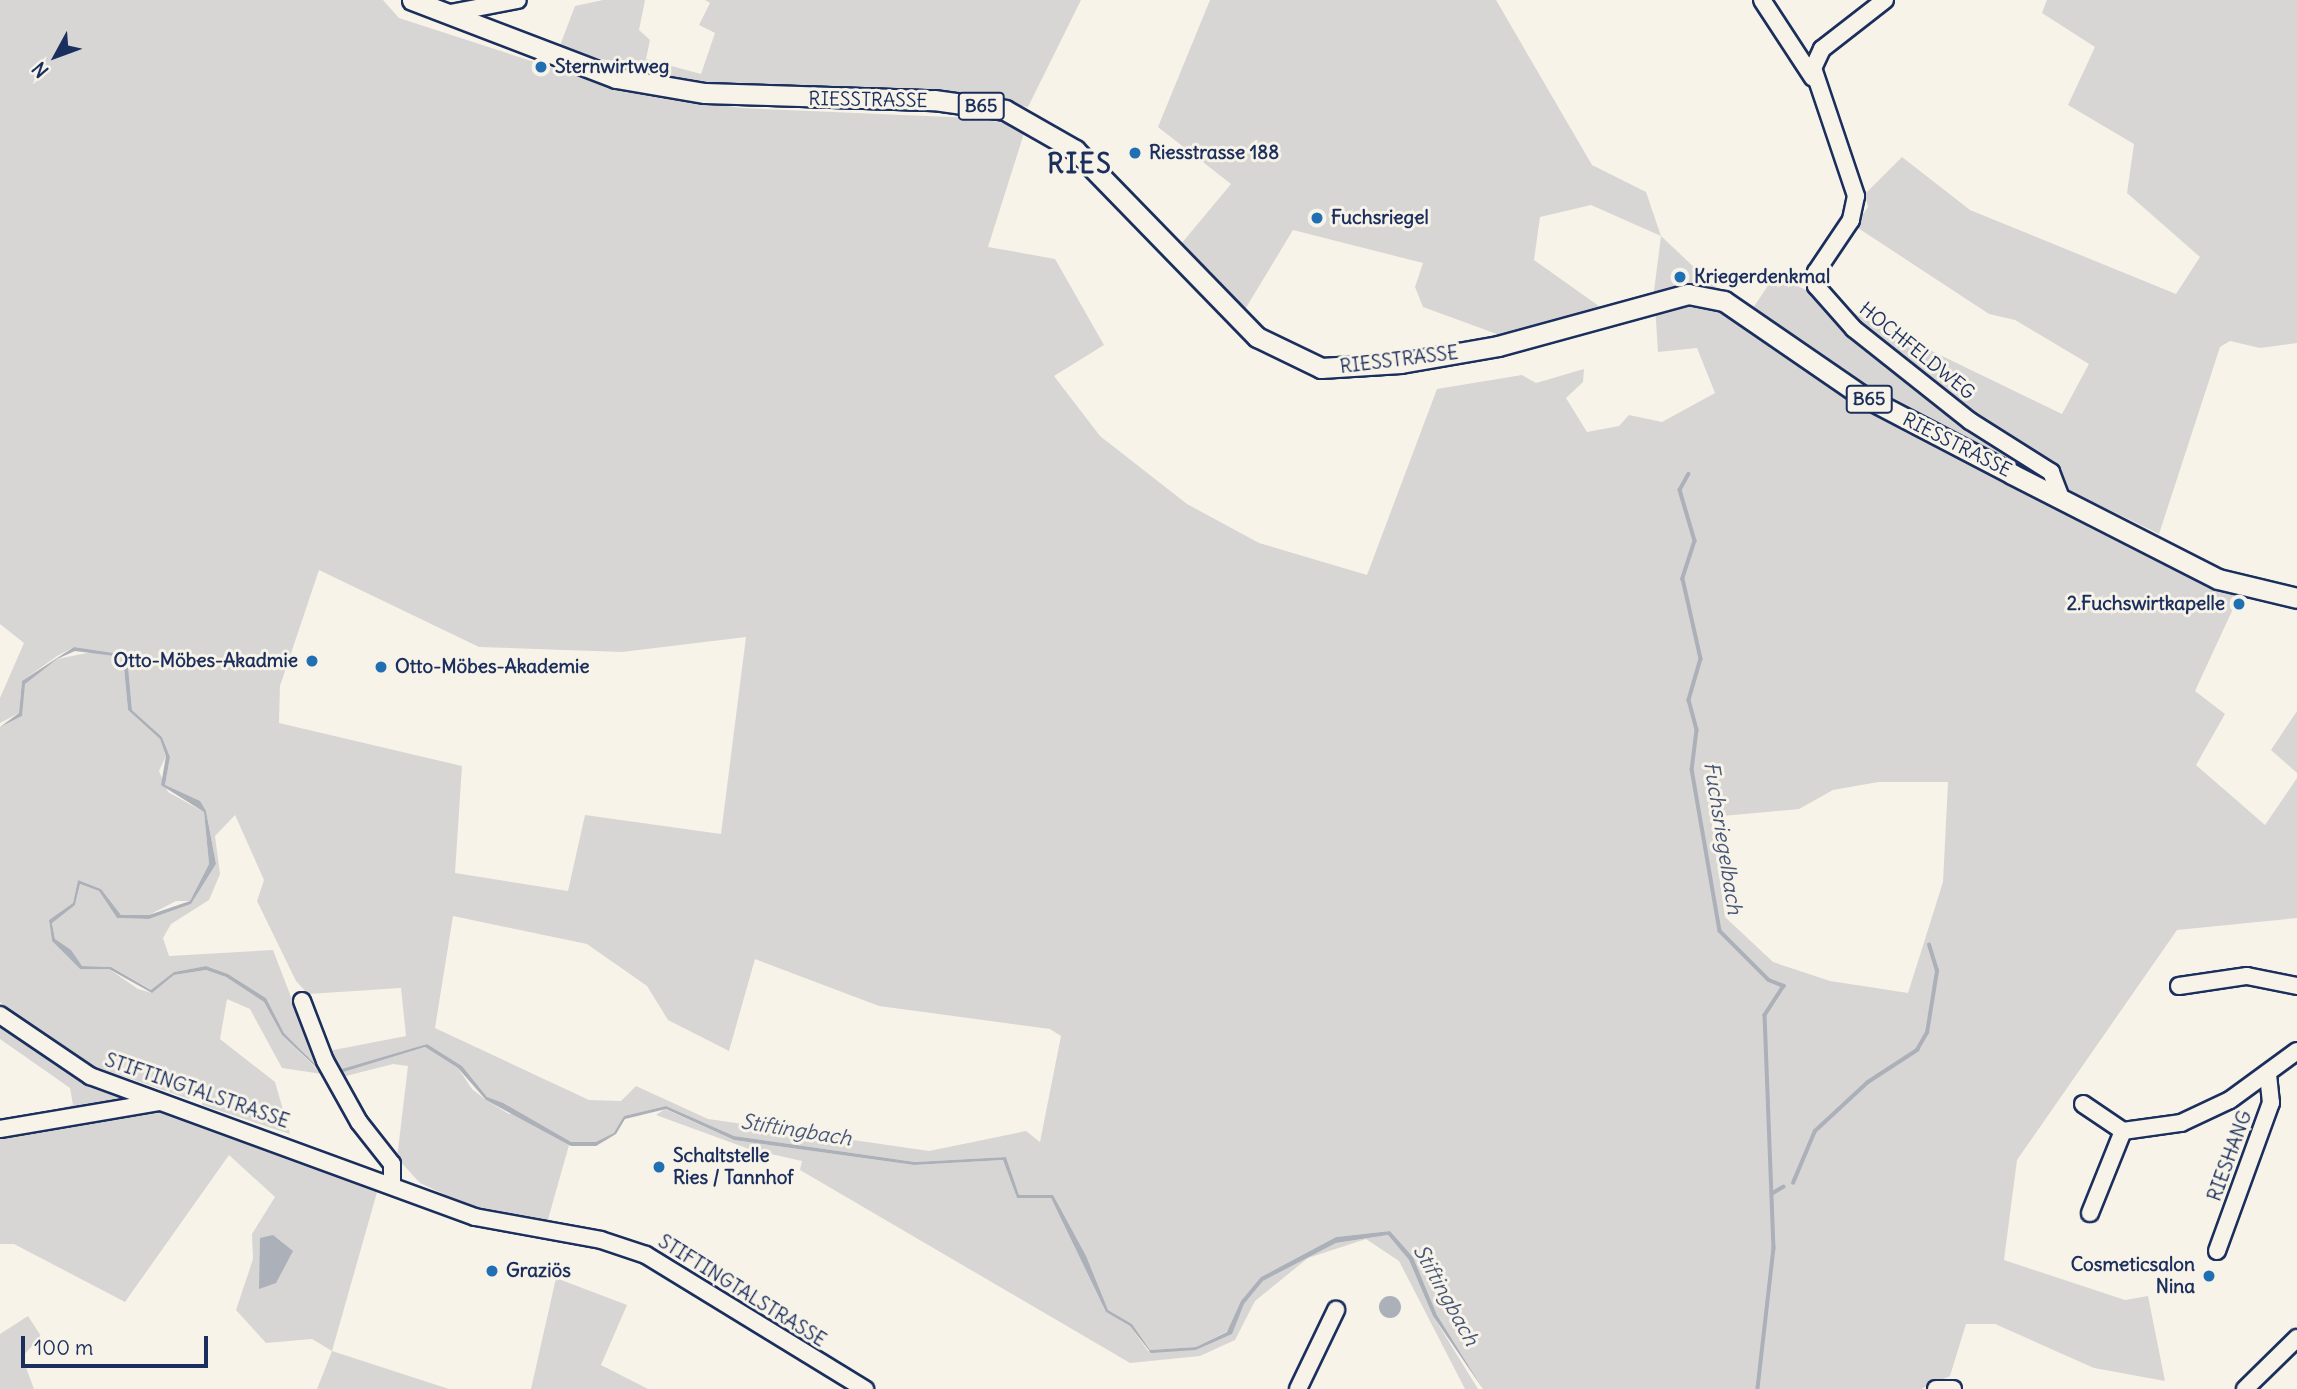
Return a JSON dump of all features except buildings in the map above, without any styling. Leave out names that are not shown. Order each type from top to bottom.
[{"type":"main road","name":"RIESSTRASSE","points":[[412,0],[443,15],[616,78],[705,93],[934,100],[1005,110],[1075,150],[1257,337],[1321,368],[1401,363],[1498,346],[1688,294],[1724,301],[1861,395],[2218,579],[2297,598]]},
{"type":"street","points":[[443,15],[518,0]]},
{"type":"street","name":"HOCHFELDWEG","points":[[1762,0],[1788,30],[1814,78],[1856,195],[1850,219],[1816,272],[1818,292],[1854,329],[1970,421],[2051,472],[2060,496]]},
{"type":"street","points":[[1814,78],[1816,58],[1830,43],[1885,0]]},
{"type":"street","points":[[1788,30],[1801,40],[1830,43]]},
{"type":"street","points":[[2179,986],[2246,976],[2297,986]]},
{"type":"street","points":[[302,1001],[325,1061],[335,1079],[393,1164],[392,1182]]},
{"type":"street","name":"STIFTINGTALSTRASSE","points":[[0,1015],[74,1068],[161,1102],[392,1182],[497,1224],[601,1240],[646,1255],[865,1389]]},
{"type":"street","name":"RIESHANG","points":[[2123,1131],[2181,1123],[2267,1073],[2297,1051]]},
{"type":"street","name":"RIESHANG","points":[[2217,1251],[2271,1103],[2267,1073]]},
{"type":"street","points":[[0,1129],[161,1102]]},
{"type":"street","points":[[2082,1104],[2123,1131],[2090,1213]]},
{"type":"street","points":[[1298,1389],[1336,1310]]},
{"type":"street","points":[[2245,1389],[2297,1338]]},
{"type":"street","points":[[1936,1389],[1954,1389]]},
{"type":"shaded area","points":[[0,0],[383,0],[399,18],[605,85],[741,108],[974,118],[1026,127],[988,247],[1055,259],[1104,345],[1054,376],[1100,436],[1187,504],[1259,543],[1367,575],[1437,389],[1522,375],[1536,383],[1584,369],[1583,382],[1566,398],[1587,432],[1619,426],[1629,415],[1662,422],[1715,393],[1697,348],[1658,352],[1654,291],[1661,236],[1713,285],[1753,308],[1775,275],[2062,414],[2089,364],[2015,320],[1989,314],[1855,226],[1868,207],[1865,194],[1902,157],[1970,210],[2176,294],[2200,257],[2127,193],[2134,144],[2068,105],[2095,47],[2042,13],[2047,0],[2297,0],[2297,343],[2260,348],[2230,341],[2220,347],[2159,534],[2095,503],[2088,527],[2238,598],[2195,691],[2225,714],[2196,765],[2265,825],[2297,778],[2297,918],[2177,930],[2017,1160],[2004,1260],[2125,1300],[2148,1296],[2165,1381],[2094,1368],[1995,1324],[1966,1324],[1950,1376],[1921,1389],[1483,1389],[1437,1315],[1413,1257],[1390,1231],[1336,1237],[1261,1277],[1228,1331],[1196,1347],[1150,1350],[1132,1324],[1108,1310],[1053,1195],[1019,1195],[1006,1157],[915,1162],[734,1136],[666,1106],[624,1116],[615,1134],[596,1144],[569,1145],[547,1223],[493,1215],[420,1183],[397,1158],[408,1066],[393,1064],[342,1077],[282,1068],[250,1009],[227,999],[220,1039],[275,1082],[290,1134],[202,1105],[204,1093],[194,1089],[189,1099],[85,1063],[45,1038],[0,1002],[0,727],[22,716],[24,684],[57,659],[97,651],[123,657],[128,710],[160,739],[166,756],[159,771],[165,785],[170,757],[162,737],[132,710],[127,655],[74,647],[57,656],[22,681],[19,713],[0,723],[0,698],[24,643],[0,624]],"holes":[[[319,570],[479,647],[622,652],[746,637],[721,834],[585,815],[568,891],[455,873],[462,766],[279,723],[280,686]],[[1878,782],[1948,782],[1943,882],[1908,993],[1830,981],[1773,962],[1725,917],[1711,817],[1799,809],[1833,790]],[[165,785],[206,811],[216,864],[191,904],[149,919],[117,918],[99,891],[80,884],[75,905],[52,922],[55,939],[82,966],[111,967],[152,990],[174,972],[206,966],[228,974],[266,998],[284,1033],[318,1067],[338,1070],[427,1044],[462,1066],[487,1097],[518,1114],[509,1114],[486,1100],[472,1089],[458,1068],[425,1047],[337,1074],[318,1070],[282,1035],[264,1002],[226,977],[206,970],[174,975],[152,993],[138,989],[109,969],[80,969],[52,941],[49,920],[73,903],[78,880],[101,889],[121,915],[149,915],[176,901],[190,901],[209,864],[204,812],[168,792]],[[235,815],[264,880],[257,901],[296,981],[308,994],[401,988],[406,1036],[313,1054],[273,950],[169,956],[163,938],[171,924],[209,900],[220,874],[215,836]],[[453,916],[587,944],[647,986],[668,1020],[729,1051],[755,959],[879,1006],[1050,1029],[1061,1036],[1040,1142],[1026,1131],[929,1151],[708,1119],[636,1086],[621,1101],[589,1100],[435,1028]]]},
{"type":"shaded area","points":[[603,0],[645,0],[639,30],[650,40],[646,59],[701,74],[715,33],[699,25],[710,3],[705,0],[1081,0],[1028,107],[952,95],[704,85],[559,48],[575,6]]},
{"type":"shaded area","points":[[1210,0],[1496,0],[1592,165],[1646,192],[1661,236],[1591,205],[1540,217],[1534,260],[1603,309],[1505,337],[1423,307],[1415,287],[1423,263],[1293,230],[1244,311],[1181,244],[1231,184],[1158,127]]},
{"type":"shaded area","name":"Stiftingbach","points":[[74,647],[127,655],[132,710],[162,737],[170,757],[165,785],[200,801],[206,811],[216,864],[191,904],[149,919],[117,918],[99,891],[80,884],[75,905],[52,923],[55,939],[71,950],[82,966],[111,967],[151,990],[174,972],[206,966],[228,974],[266,998],[284,1033],[318,1067],[338,1070],[427,1044],[462,1066],[487,1097],[503,1103],[571,1142],[596,1142],[614,1133],[624,1116],[666,1106],[734,1136],[915,1162],[1006,1157],[1019,1195],[1053,1195],[1086,1256],[1108,1310],[1132,1324],[1150,1350],[1196,1347],[1227,1332],[1241,1301],[1261,1277],[1336,1237],[1390,1231],[1413,1257],[1437,1315],[1483,1389],[1433,1316],[1409,1260],[1388,1235],[1336,1243],[1263,1281],[1244,1304],[1232,1334],[1196,1350],[1151,1353],[1130,1326],[1106,1312],[1051,1198],[1017,1198],[1003,1160],[914,1165],[734,1140],[666,1109],[625,1119],[616,1134],[596,1146],[571,1146],[486,1100],[458,1068],[425,1047],[337,1074],[318,1069],[282,1035],[264,1002],[226,977],[206,970],[174,975],[152,993],[109,969],[80,969],[52,941],[49,920],[73,903],[78,880],[101,889],[121,915],[149,915],[190,901],[209,864],[204,812],[161,785],[166,756],[160,739],[128,710],[123,657],[75,651],[57,659],[25,684],[22,716],[0,727],[19,713],[22,681]]},
{"type":"shaded area","points":[[2297,711],[2297,773],[2271,750]]},
{"type":"shaded area","points":[[0,1015],[59,1059],[381,1178],[332,1351],[312,1339],[266,1343],[236,1310],[253,1259],[252,1234],[275,1197],[229,1155],[125,1302],[14,1244],[0,1244],[0,1123],[73,1105],[70,1088],[0,1039]]},
{"type":"shaded area","points":[[665,1109],[734,1140],[914,1165],[1003,1160],[1017,1198],[1051,1198],[1106,1312],[1130,1326],[1148,1351],[1196,1350],[1231,1334],[1244,1304],[1263,1281],[1336,1243],[1388,1235],[1409,1260],[1433,1316],[1478,1389],[1465,1389],[1399,1261],[1366,1239],[1308,1258],[1255,1301],[1235,1340],[1200,1356],[1130,1363],[800,1170],[802,1161],[749,1149],[656,1115]]},
{"type":"shaded area","points":[[273,1235],[293,1251],[276,1283],[259,1289],[260,1238]]},
{"type":"shaded area","points":[[556,1278],[627,1305],[601,1365],[648,1389],[531,1389]]},
{"type":"shaded area","points":[[1390,1296],[1398,1299],[1401,1307],[1398,1315],[1390,1318],[1382,1315],[1379,1307],[1382,1299]]},
{"type":"shaded area","points":[[28,1316],[41,1336],[22,1357],[34,1389],[0,1389],[0,1334]]},
{"type":"shaded area","points":[[332,1351],[449,1389],[317,1389]]},
{"type":"waterway","name":"Fuchsriegelbach","points":[[1689,474],[1680,490],[1695,541],[1683,579],[1701,659],[1689,700],[1697,730],[1692,769],[1720,931],[1769,980],[1784,986],[1765,1015],[1774,1248],[1758,1389]]},
{"type":"waterway","points":[[1793,1183],[1815,1131],[1868,1082],[1917,1050],[1927,1033],[1937,971],[1929,945]]},
{"type":"waterway","points":[[1773,1193],[1783,1187]]},
{"type":"place","name":"Sternwirtweg","points":[[541,67]]},
{"type":"place","name":"Riesstrasse 188","points":[[1135,153]]},
{"type":"place","name":"Fuchsriegel","points":[[1317,218]]},
{"type":"place","name":"Kriegerdenkmal","points":[[1680,277]]},
{"type":"place","name":"2.Fuchswirtkapelle","points":[[2239,604]]},
{"type":"place","name":"Otto-Möbes-Akadmie","points":[[312,661]]},
{"type":"place","name":"Otto-Möbes-Akademie","points":[[381,667]]},
{"type":"place","name":"Schaltstelle Ries / Tannhof","points":[[659,1167]]},
{"type":"place","name":"Graziös","points":[[492,1271]]},
{"type":"place","name":"Cosmeticsalon Nina","points":[[2209,1276]]},
{"type":"district","name":"RIES","points":[[1080,164]]}]
